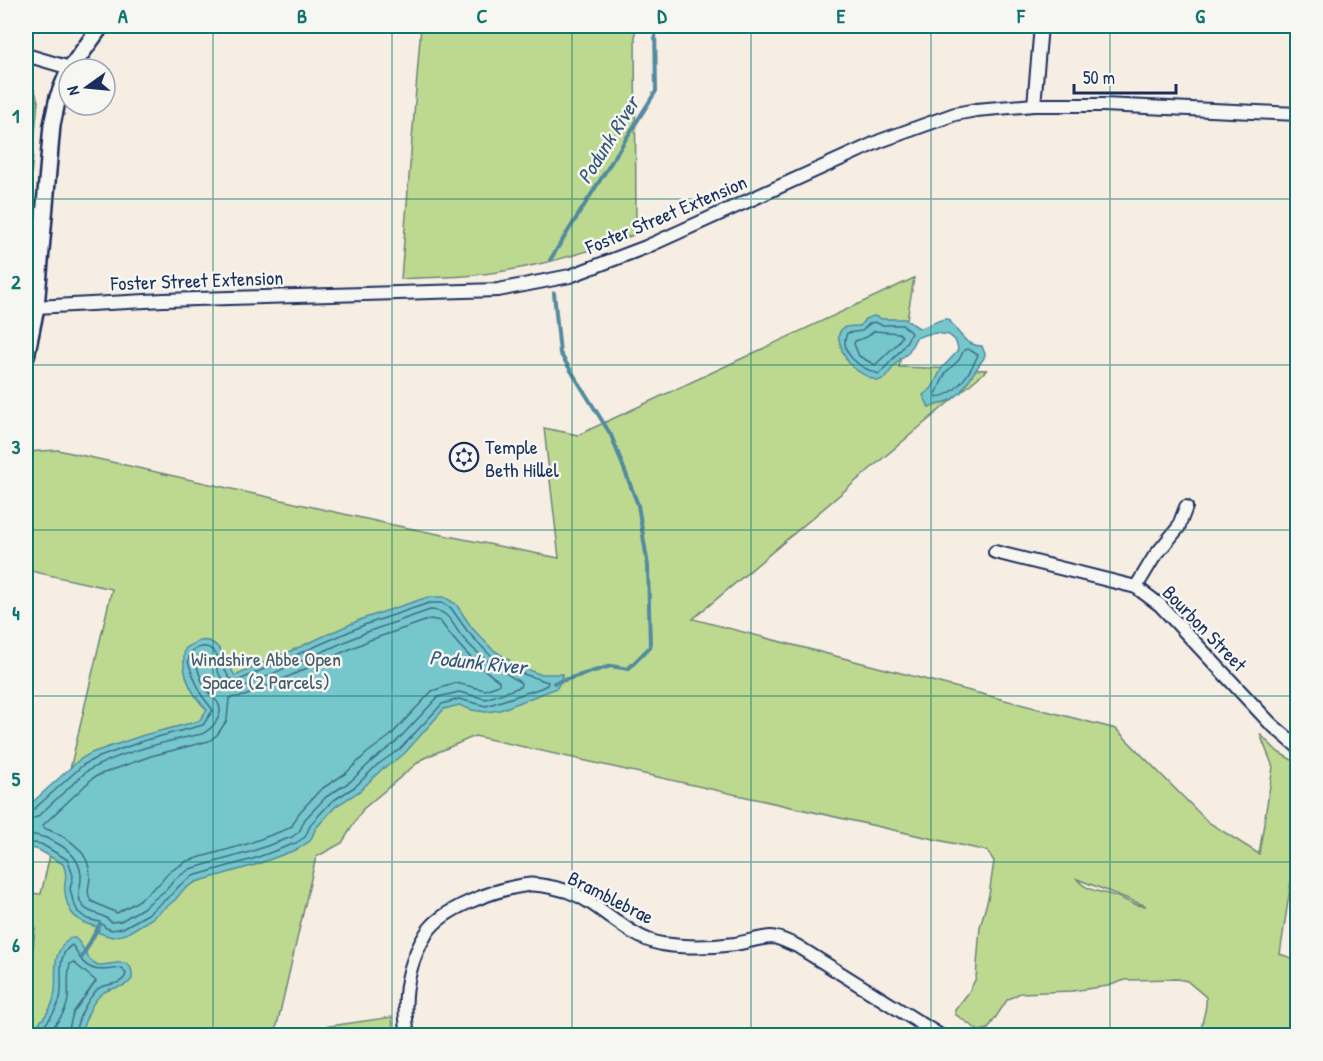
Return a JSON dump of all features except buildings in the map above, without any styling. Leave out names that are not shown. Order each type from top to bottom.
[{"type":"street","points":[[79,57],[101,26]]},
{"type":"street","points":[[1034,105],[1041,26]]},
{"type":"street","points":[[26,55],[57,65]]},
{"type":"street","points":[[26,357],[36,307],[52,125],[57,102]]},
{"type":"street","name":"Foster Street Extension","points":[[36,307],[164,300],[498,290],[570,276],[646,247],[880,141],[955,114],[1034,105],[1103,105],[1298,114]]},
{"type":"street","points":[[1136,587],[1154,556],[1178,528],[1186,507]]},
{"type":"street","name":"Bourbon Street","points":[[995,552],[1136,587],[1160,605],[1270,723],[1298,747]]},
{"type":"street","name":"Bramblebrae","points":[[408,1035],[405,1016],[406,989],[413,962],[426,932],[453,909],[489,894],[528,884],[567,891],[600,909],[630,931],[660,944],[694,948],[736,944],[773,937],[797,946],[941,1035]]},
{"type":"green space","points":[[421,26],[635,26],[636,234],[537,265],[466,276],[401,279]]},
{"type":"green space","points":[[26,82],[35,91],[38,101],[26,230]]},
{"type":"green space","name":"Windshire Abbe Open Space (2 Parcels)","points":[[914,278],[899,367],[987,370],[693,619],[1116,729],[1208,822],[1259,854],[1273,767],[1260,734],[1278,752],[1297,763],[1297,842],[1280,954],[1297,960],[1297,1035],[1202,1035],[1206,997],[1187,981],[1178,979],[1125,980],[1108,986],[1072,991],[1020,993],[1007,1000],[988,1029],[979,1031],[955,1014],[955,1010],[969,992],[976,978],[980,927],[989,895],[994,861],[987,851],[475,736],[422,759],[363,809],[342,843],[316,857],[275,1034],[392,1017],[393,1028],[344,1036],[26,1035],[35,926],[26,925],[26,893],[41,894],[112,589],[26,570],[26,452],[58,450],[393,525],[559,558],[544,428],[578,435]],"holes":[[[1077,879],[1146,906],[1091,889]]]},
{"type":"water","points":[[874,316],[882,319],[905,319],[919,328],[948,319],[966,341],[982,346],[984,358],[960,393],[949,401],[929,407],[923,395],[932,388],[942,368],[957,352],[955,340],[949,335],[936,333],[916,338],[908,353],[898,361],[885,378],[878,381],[864,375],[849,363],[842,351],[839,337],[844,328],[860,326],[865,319]]},
{"type":"water","points":[[428,597],[444,597],[456,604],[472,628],[492,649],[518,666],[539,674],[563,674],[557,688],[500,710],[486,712],[459,705],[444,709],[404,754],[381,770],[360,791],[336,806],[316,828],[310,841],[298,849],[255,865],[196,882],[184,889],[175,900],[151,919],[126,934],[112,937],[99,933],[98,927],[84,923],[74,916],[66,899],[66,873],[63,864],[39,850],[26,847],[26,808],[79,760],[91,753],[144,735],[199,721],[207,710],[196,697],[188,682],[184,666],[185,649],[204,640],[211,642],[221,652],[235,676],[362,619]]},
{"type":"water","points":[[70,938],[75,938],[87,956],[98,965],[126,963],[132,971],[132,979],[125,985],[107,991],[98,997],[88,1013],[80,1035],[27,1035],[44,1018],[50,1008],[54,997],[59,952]]},
{"type":"waterway","name":"Podunk River","points":[[550,260],[656,91],[655,26]]},
{"type":"waterway","name":"Podunk River","points":[[554,293],[560,353],[611,435],[638,505],[648,566],[650,647],[628,669],[611,666],[554,683]]},
{"type":"waterway","name":"Podunk River","points":[[82,957],[100,924]]},
{"type":"place","name":"Temple Beth Hillel","points":[[464,457]]}]
